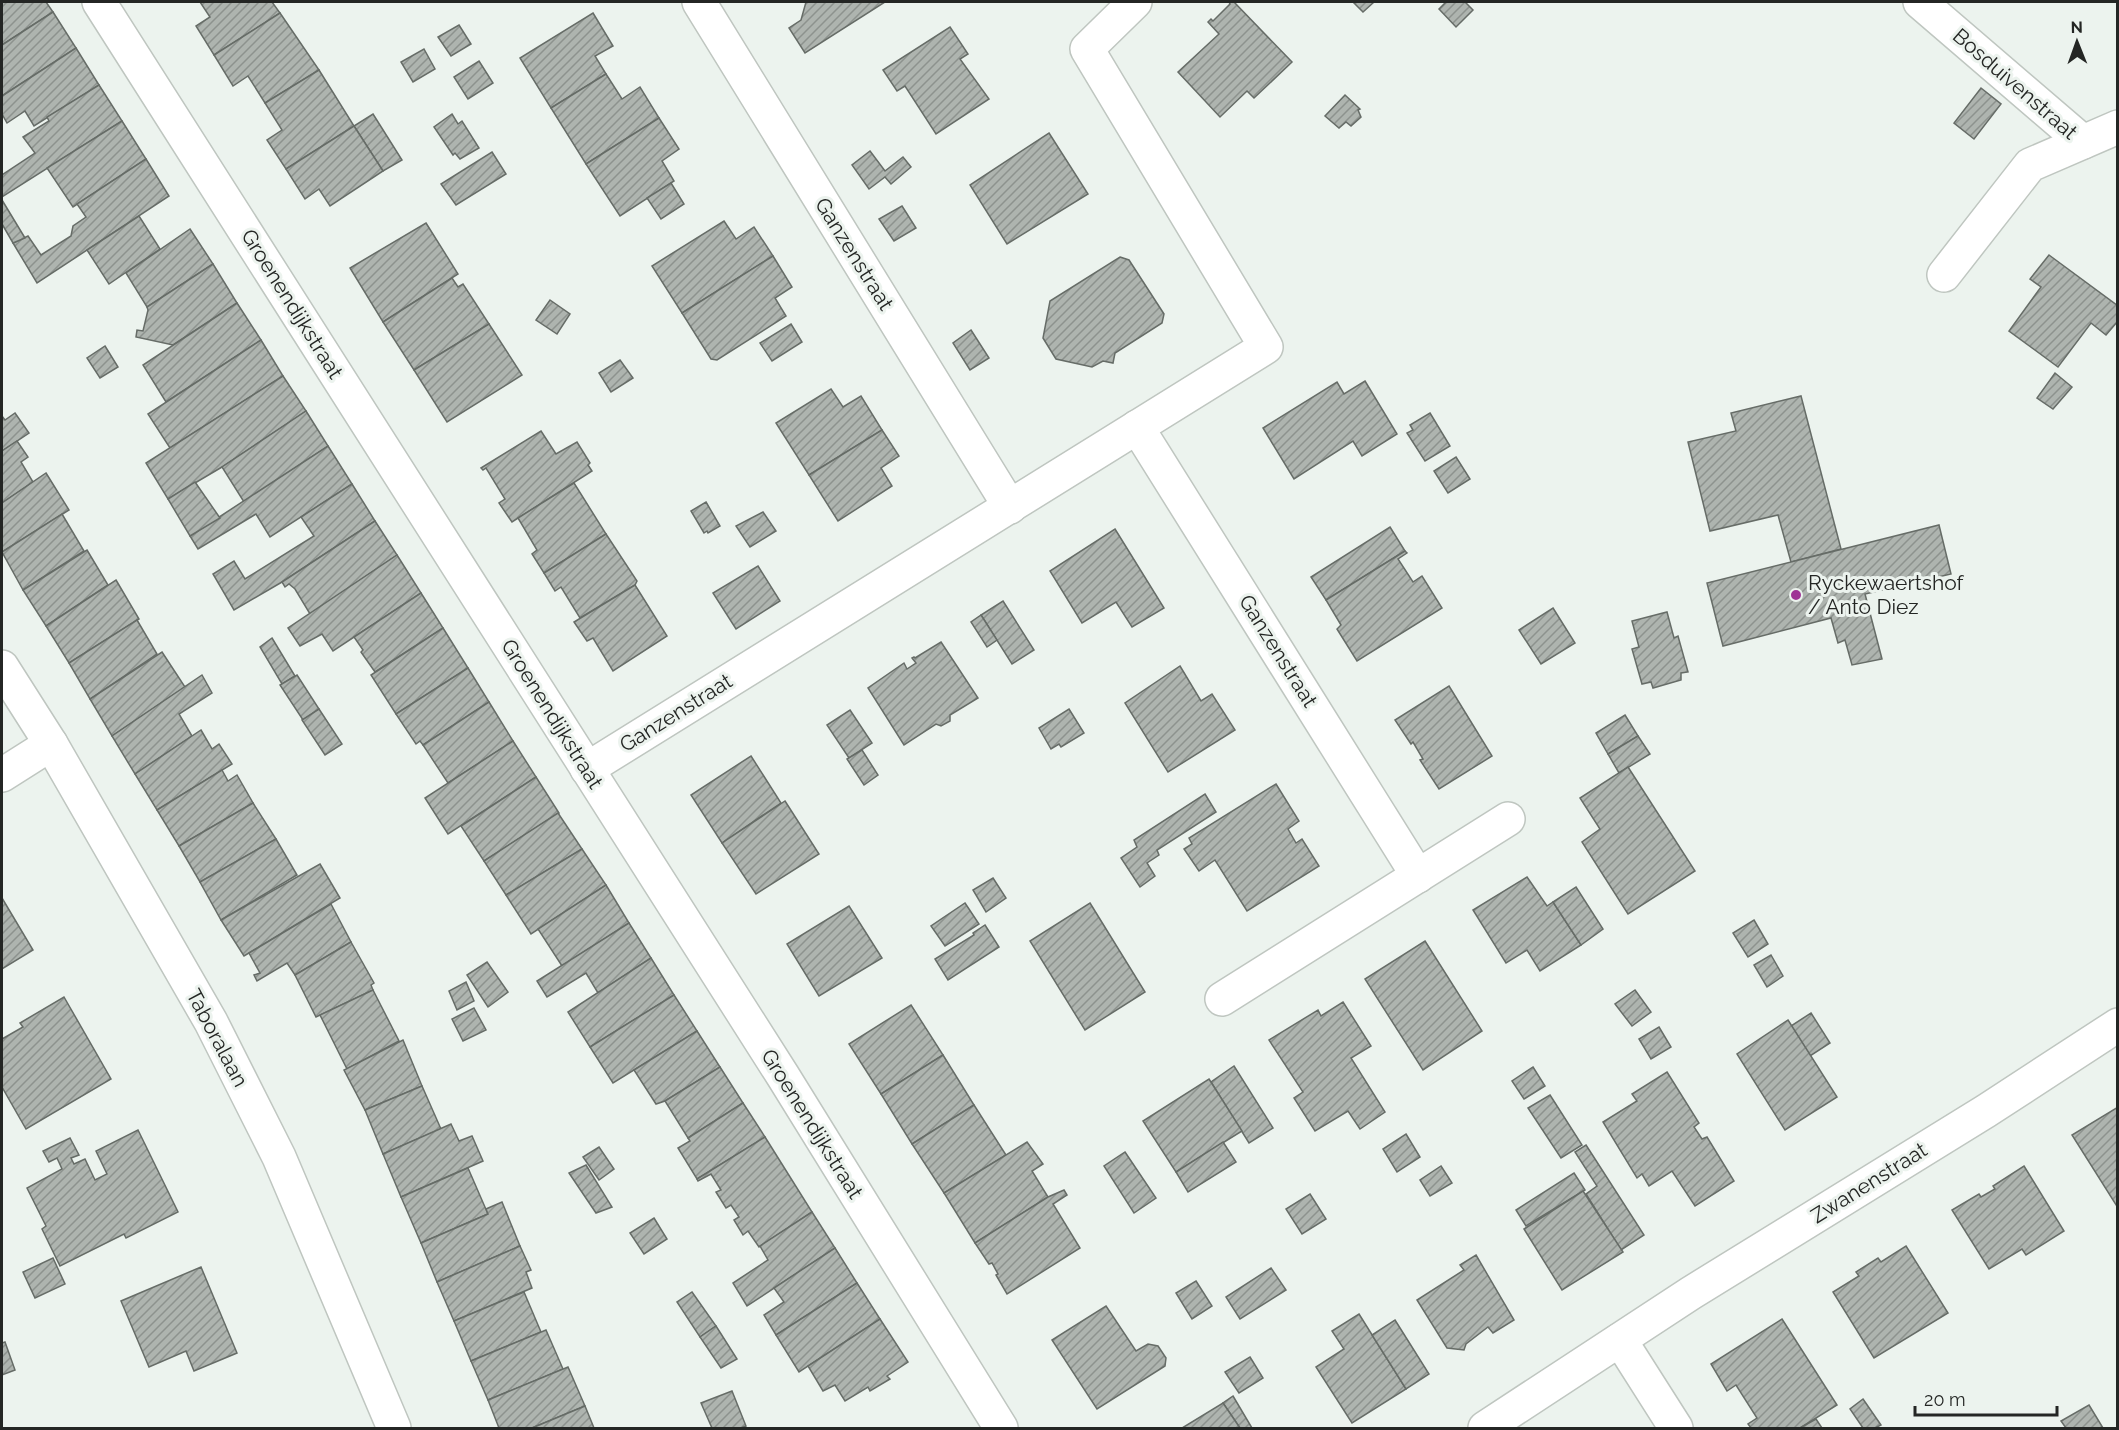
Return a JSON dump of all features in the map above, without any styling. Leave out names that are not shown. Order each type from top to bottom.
[{"type":"street","name":"Groenendijkstraat","points":[[99,2],[776,1066],[1001,1428]]},
{"type":"street","name":"Ganzenstraat","points":[[699,2],[1010,507]]},
{"type":"street","name":"Ganzenstraat","points":[[587,769],[1266,347],[1087,49],[1135,2]]},
{"type":"street","name":"Bosduivenstraat","points":[[1920,2],[2083,142]]},
{"type":"street","name":"Bosduivenstraat","points":[[1944,275],[2030,165],[2118,127]]},
{"type":"street","name":"Ganzenstraat","points":[[1137,427],[1418,876]]},
{"type":"street","name":"Taboralaan","points":[[2,667],[51,744],[211,1022],[279,1157],[394,1428]]},
{"type":"street","points":[[2,775],[51,744]]},
{"type":"street","points":[[1222,999],[1508,819]]},
{"type":"street","name":"Zwanenstraat","points":[[1485,1428],[1691,1293],[2066,1060],[2118,1024]]},
{"type":"street","points":[[1620,1340],[1676,1428]]},
{"type":"building","points":[[2,2],[46,2],[53,12],[2,45]]},
{"type":"building","points":[[200,2],[272,2],[280,13],[214,55],[196,26],[210,17]]},
{"type":"building","points":[[806,2],[885,2],[805,53],[789,28],[801,20]]},
{"type":"building","points":[[1229,2],[1234,2],[1292,62],[1254,98],[1247,91],[1220,117],[1178,72],[1219,34],[1208,22],[1211,19],[1213,21],[1230,4]]},
{"type":"building","points":[[1353,2],[1374,2],[1363,12]]},
{"type":"building","points":[[1446,2],[1465,2],[1473,10],[1456,27],[1439,9]]},
{"type":"building","points":[[53,12],[76,48],[2,96],[2,45]]},
{"type":"building","points":[[280,13],[319,70],[265,103],[248,76],[233,86],[214,55]]},
{"type":"building","points":[[593,13],[613,46],[595,56],[606,74],[551,108],[520,58]]},
{"type":"building","points":[[459,25],[471,44],[451,56],[438,37]]},
{"type":"building","points":[[950,27],[968,54],[960,59],[989,99],[936,134],[905,86],[897,91],[883,70]]},
{"type":"building","points":[[76,48],[99,85],[34,126],[25,111],[7,123],[2,114],[2,96]]},
{"type":"building","points":[[424,49],[435,69],[413,82],[401,62]]},
{"type":"building","points":[[479,61],[493,83],[468,99],[454,77]]},
{"type":"building","points":[[319,70],[354,126],[286,169],[267,140],[282,130],[265,103]]},
{"type":"building","points":[[606,74],[622,99],[640,87],[659,118],[586,164],[551,108]]},
{"type":"building","points":[[99,85],[122,121],[2,197],[2,175],[35,153],[23,137],[49,121],[47,117]]},
{"type":"building","points":[[1981,88],[2001,104],[1974,139],[1954,123]]},
{"type":"building","points":[[1345,95],[1360,109],[1358,110],[1361,117],[1351,126],[1346,122],[1339,128],[1325,116]]},
{"type":"building","points":[[373,114],[402,160],[383,171],[354,126]]},
{"type":"building","points":[[452,114],[458,124],[462,121],[479,148],[460,159],[455,153],[453,155],[434,127]]},
{"type":"building","points":[[659,118],[679,149],[662,161],[674,181],[620,216],[586,164]]},
{"type":"building","points":[[122,121],[146,159],[73,207],[47,168]]},
{"type":"building","points":[[354,126],[383,171],[330,206],[319,189],[305,199],[286,169]]},
{"type":"building","points":[[1049,133],[1088,194],[1007,244],[970,185]]},
{"type":"building","points":[[870,151],[885,171],[903,157],[911,167],[891,184],[885,177],[869,189],[852,165]]},
{"type":"building","points":[[492,152],[506,174],[456,205],[441,184]]},
{"type":"building","points":[[146,159],[169,196],[37,283],[13,243],[28,236],[41,255],[71,236],[73,226],[86,217],[77,204]]},
{"type":"building","points":[[671,183],[684,204],[661,219],[647,198]]},
{"type":"building","points":[[2,200],[25,238],[13,243],[2,224]]},
{"type":"building","points":[[902,206],[916,228],[894,241],[879,219]]},
{"type":"building","points":[[139,216],[160,249],[109,284],[87,250]]},
{"type":"building","points":[[724,221],[736,239],[754,227],[773,256],[682,313],[652,266]]},
{"type":"building","points":[[426,223],[458,274],[383,322],[350,268]]},
{"type":"building","points":[[190,229],[213,264],[147,307],[126,273]]},
{"type":"building","points":[[2049,255],[2118,306],[2118,321],[2106,335],[2091,323],[2058,367],[2009,331],[2041,287],[2030,279]]},
{"type":"building","points":[[773,256],[792,287],[775,298],[786,316],[717,360],[711,359],[682,313]]},
{"type":"building","points":[[1120,257],[1129,260],[1164,314],[1162,323],[1115,353],[1113,363],[1103,361],[1092,367],[1056,359],[1043,338],[1050,301]]},
{"type":"building","points":[[213,264],[237,303],[173,345],[136,337],[137,330],[143,331],[147,307]]},
{"type":"building","points":[[452,278],[458,287],[463,284],[489,324],[414,370],[383,322]]},
{"type":"building","points":[[550,300],[570,314],[557,334],[536,320]]},
{"type":"building","points":[[237,303],[261,340],[166,402],[143,365]]},
{"type":"building","points":[[489,324],[522,375],[447,422],[414,370]]},
{"type":"building","points":[[791,324],[802,342],[772,361],[760,343]]},
{"type":"building","points":[[971,330],[989,358],[970,370],[953,343]]},
{"type":"building","points":[[261,340],[283,376],[170,448],[148,414]]},
{"type":"building","points":[[105,346],[118,367],[100,378],[87,358]]},
{"type":"building","points":[[620,360],[633,378],[611,392],[599,373]]},
{"type":"building","points":[[2055,373],[2072,387],[2053,409],[2037,398]]},
{"type":"building","points":[[283,376],[306,411],[222,467],[168,499],[146,463]]},
{"type":"building","points":[[1365,381],[1397,434],[1362,456],[1353,441],[1294,479],[1263,428],[1337,382],[1344,394]]},
{"type":"building","points":[[831,389],[843,407],[861,396],[882,430],[809,475],[776,423]]},
{"type":"building","points":[[1801,396],[1841,549],[1791,562],[1778,515],[1710,531],[1688,442],[1736,431],[1731,413]]},
{"type":"building","points":[[306,411],[328,446],[244,502],[222,467]]},
{"type":"building","points":[[15,413],[29,433],[2,451],[2,416],[5,420]]},
{"type":"building","points":[[1430,413],[1450,446],[1425,461],[1407,433],[1413,430],[1410,425]]},
{"type":"building","points":[[882,430],[899,456],[881,468],[892,486],[838,521],[809,475]]},
{"type":"building","points":[[541,431],[556,454],[577,442],[590,463],[588,465],[592,471],[512,522],[499,503],[505,499],[486,468],[483,470],[481,468]]},
{"type":"building","points":[[17,441],[28,457],[21,462],[33,482],[2,503],[2,451]]},
{"type":"building","points":[[328,446],[352,484],[270,537],[256,514],[198,549],[190,536]]},
{"type":"building","points":[[1456,457],[1470,479],[1448,493],[1434,471]]},
{"type":"building","points":[[46,473],[69,510],[2,552],[2,503]]},
{"type":"building","points":[[195,482],[220,518],[190,536],[168,499]]},
{"type":"building","points":[[574,483],[606,534],[544,573],[532,554],[537,550],[518,518]]},
{"type":"building","points":[[352,484],[375,521],[282,582],[234,610],[213,574],[234,561],[245,579],[314,536],[301,517]]},
{"type":"building","points":[[706,502],[720,526],[704,533],[691,511]]},
{"type":"building","points":[[763,512],[776,531],[750,547],[736,526]]},
{"type":"building","points":[[62,514],[84,551],[23,590],[2,552]]},
{"type":"building","points":[[375,521],[397,555],[310,614],[295,589],[289,584],[285,587],[282,582]]},
{"type":"building","points":[[1939,525],[1951,574],[1865,594],[1882,659],[1852,665],[1845,640],[1838,643],[1831,618],[1723,646],[1707,583]]},
{"type":"building","points":[[1390,527],[1405,551],[1326,600],[1311,577]]},
{"type":"building","points":[[1115,529],[1164,608],[1132,627],[1116,602],[1082,623],[1050,571]]},
{"type":"building","points":[[606,534],[637,581],[635,585],[580,618],[561,587],[555,591],[544,573]]},
{"type":"building","points":[[87,550],[108,585],[46,626],[23,590]]},
{"type":"building","points":[[1405,551],[1407,553],[1398,559],[1413,582],[1422,576],[1442,608],[1357,661],[1337,629],[1341,625],[1326,600]]},
{"type":"building","points":[[397,555],[421,593],[333,651],[322,634],[300,646],[288,628]]},
{"type":"building","points":[[758,566],[780,601],[736,629],[713,593]]},
{"type":"building","points":[[116,580],[139,619],[69,663],[46,626]]},
{"type":"building","points":[[635,585],[667,636],[613,671],[593,638],[587,641],[574,622]]},
{"type":"building","points":[[421,593],[443,628],[375,672],[354,637]]},
{"type":"building","points":[[1003,601],[1034,650],[1012,664],[981,615]]},
{"type":"building","points":[[1553,608],[1575,643],[1541,664],[1519,630]]},
{"type":"building","points":[[1667,612],[1674,638],[1678,636],[1688,672],[1681,673],[1681,680],[1653,688],[1651,682],[1642,684],[1632,649],[1639,647],[1632,621]]},
{"type":"building","points":[[981,615],[997,640],[987,647],[971,622]]},
{"type":"building","points":[[137,620],[157,654],[90,699],[69,663]]},
{"type":"building","points":[[443,628],[468,668],[396,714],[371,675]]},
{"type":"building","points":[[272,638],[295,676],[282,684],[260,647]]},
{"type":"building","points":[[941,642],[978,698],[950,715],[950,721],[941,726],[936,724],[904,745],[868,688],[904,663],[907,669],[916,663],[912,658]]},
{"type":"building","points":[[162,652],[185,687],[112,736],[90,699]]},
{"type":"building","points":[[1180,666],[1201,701],[1212,694],[1235,730],[1168,772],[1125,703]]},
{"type":"building","points":[[468,668],[489,702],[423,745],[420,741],[416,744],[396,714]]},
{"type":"building","points":[[202,675],[212,693],[179,714],[192,736],[135,774],[112,736]]},
{"type":"building","points":[[297,675],[319,709],[303,720],[280,685]]},
{"type":"building","points":[[1449,686],[1492,756],[1439,789],[1420,760],[1423,759],[1413,742],[1411,744],[1395,720]]},
{"type":"building","points":[[489,702],[513,741],[448,783],[423,745]]},
{"type":"building","points":[[319,709],[342,744],[325,755],[302,720]]},
{"type":"building","points":[[1069,709],[1084,733],[1061,747],[1059,744],[1051,749],[1039,728]]},
{"type":"building","points":[[850,710],[872,743],[849,758],[827,725]]},
{"type":"building","points":[[1625,715],[1638,736],[1608,754],[1596,733]]},
{"type":"building","points":[[201,730],[212,749],[219,744],[232,764],[157,810],[135,774]]},
{"type":"building","points":[[1638,736],[1650,754],[1619,773],[1608,754]]},
{"type":"building","points":[[513,741],[536,777],[448,834],[425,798]]},
{"type":"building","points":[[862,750],[878,775],[864,785],[847,759]]},
{"type":"building","points":[[751,756],[781,803],[722,843],[691,795]]},
{"type":"building","points":[[1628,767],[1695,871],[1628,914],[1582,842],[1600,829],[1580,798]]},
{"type":"building","points":[[222,770],[228,781],[237,775],[253,803],[179,846],[157,810]]},
{"type":"building","points":[[536,777],[559,813],[484,861],[461,826]]},
{"type":"building","points":[[1276,784],[1299,821],[1288,829],[1296,843],[1302,839],[1319,866],[1247,911],[1215,860],[1199,871],[1184,849],[1192,844],[1189,838]]},
{"type":"building","points":[[1205,794],[1216,812],[1157,850],[1159,855],[1147,863],[1155,876],[1140,887],[1121,858],[1137,847],[1134,840]]},
{"type":"building","points":[[785,801],[819,854],[756,894],[722,843]]},
{"type":"building","points":[[253,803],[276,839],[200,882],[179,846]]},
{"type":"building","points":[[558,813],[582,849],[506,895],[484,861]]},
{"type":"building","points":[[276,839],[297,875],[221,920],[200,882]]},
{"type":"building","points":[[582,849],[606,885],[531,934],[506,895]]},
{"type":"building","points":[[320,864],[340,898],[244,956],[221,920]]},
{"type":"building","points":[[1527,877],[1547,906],[1553,902],[1581,945],[1540,971],[1527,950],[1506,963],[1473,910]]},
{"type":"building","points":[[993,878],[1006,898],[986,912],[973,890]]},
{"type":"building","points":[[606,885],[629,923],[562,966],[538,929]]},
{"type":"building","points":[[1576,887],[1603,929],[1581,945],[1553,902]]},
{"type":"building","points":[[2,898],[33,950],[2,969]]},
{"type":"building","points":[[965,903],[979,924],[945,946],[931,926]]},
{"type":"building","points":[[1090,903],[1145,992],[1085,1030],[1030,941]]},
{"type":"building","points":[[331,904],[351,942],[295,975],[287,963],[257,981],[254,975],[260,973],[249,953]]},
{"type":"building","points":[[849,906],[882,958],[819,996],[787,944]]},
{"type":"building","points":[[1754,920],[1768,944],[1748,957],[1733,933]]},
{"type":"building","points":[[629,923],[651,958],[598,993],[586,973],[547,997],[537,981]]},
{"type":"building","points":[[985,925],[999,947],[948,980],[935,959],[974,935],[973,933]]},
{"type":"building","points":[[1425,941],[1482,1031],[1423,1070],[1365,979]]},
{"type":"building","points":[[351,942],[374,983],[371,985],[373,990],[316,1017],[295,975]]},
{"type":"building","points":[[1771,955],[1783,976],[1767,987],[1754,965]]},
{"type":"building","points":[[651,958],[674,995],[590,1047],[568,1012]]},
{"type":"building","points":[[487,962],[508,992],[488,1007],[467,975]]},
{"type":"building","points":[[466,982],[474,1001],[457,1010],[449,991]]},
{"type":"building","points":[[373,990],[399,1041],[347,1069],[320,1015]]},
{"type":"building","points":[[1635,990],[1651,1012],[1632,1026],[1615,1004]]},
{"type":"building","points":[[674,995],[697,1031],[613,1083],[590,1047]]},
{"type":"building","points":[[64,997],[111,1079],[26,1129],[2,1087],[2,1039],[23,1027],[20,1023]]},
{"type":"building","points":[[1343,1002],[1371,1046],[1351,1058],[1385,1112],[1360,1129],[1348,1111],[1315,1131],[1294,1098],[1303,1092],[1269,1040],[1318,1010],[1321,1016]]},
{"type":"building","points":[[911,1005],[943,1055],[881,1094],[849,1044]]},
{"type":"building","points":[[474,1008],[486,1030],[463,1041],[452,1019]]},
{"type":"building","points":[[1811,1013],[1830,1043],[1810,1056],[1791,1026]]},
{"type":"building","points":[[1788,1020],[1837,1097],[1785,1130],[1737,1054]]},
{"type":"building","points":[[1659,1027],[1671,1047],[1651,1059],[1639,1039]]},
{"type":"building","points":[[697,1031],[720,1067],[665,1101],[656,1104],[634,1070]]},
{"type":"building","points":[[403,1040],[422,1086],[365,1110],[344,1070]]},
{"type":"building","points":[[943,1055],[974,1105],[912,1144],[881,1094]]},
{"type":"building","points":[[1234,1066],[1273,1128],[1249,1143],[1211,1082]]},
{"type":"building","points":[[720,1067],[743,1103],[688,1138],[665,1101]]},
{"type":"building","points":[[1533,1067],[1545,1086],[1524,1099],[1512,1081]]},
{"type":"building","points":[[1667,1072],[1699,1123],[1694,1127],[1702,1139],[1707,1137],[1734,1181],[1695,1206],[1672,1171],[1649,1186],[1642,1174],[1637,1178],[1603,1122],[1637,1101],[1632,1094]]},
{"type":"building","points":[[1209,1079],[1242,1131],[1176,1172],[1143,1121]]},
{"type":"building","points":[[422,1086],[441,1129],[383,1154],[365,1110]]},
{"type":"building","points":[[1550,1095],[1582,1145],[1561,1158],[1528,1108]]},
{"type":"building","points":[[743,1103],[765,1137],[697,1179],[678,1148],[690,1141],[688,1138]]},
{"type":"building","points":[[974,1105],[1006,1155],[944,1193],[912,1144]]},
{"type":"building","points":[[2118,1107],[2118,1208],[2072,1135]]},
{"type":"building","points":[[451,1124],[459,1141],[472,1136],[483,1161],[401,1197],[383,1154]]},
{"type":"building","points":[[138,1130],[178,1212],[126,1238],[124,1234],[60,1266],[42,1229],[46,1226],[27,1188],[62,1169],[57,1158],[49,1162],[43,1151],[70,1138],[79,1155],[71,1158],[74,1164],[85,1159],[95,1180],[107,1174],[96,1151]]},
{"type":"building","points":[[1406,1134],[1420,1157],[1397,1172],[1383,1149]]},
{"type":"building","points":[[765,1137],[812,1212],[759,1247],[748,1231],[743,1235],[734,1220],[739,1217],[731,1205],[726,1208],[716,1192],[721,1190],[711,1174],[698,1181],[697,1179]]},
{"type":"building","points":[[1027,1142],[1043,1164],[1032,1171],[1048,1197],[975,1243],[944,1193]]},
{"type":"building","points":[[1223,1142],[1236,1162],[1188,1192],[1176,1172]]},
{"type":"building","points":[[1586,1145],[1644,1235],[1621,1250],[1586,1194],[1597,1186],[1575,1152]]},
{"type":"building","points":[[599,1147],[614,1169],[599,1180],[583,1157]]},
{"type":"building","points":[[1125,1152],[1156,1198],[1134,1213],[1104,1166]]},
{"type":"building","points":[[586,1165],[612,1207],[596,1213],[569,1173]]},
{"type":"building","points":[[1441,1166],[1452,1183],[1430,1196],[1420,1180]]},
{"type":"building","points":[[2024,1166],[2064,1231],[2026,1255],[2022,1249],[1989,1269],[1952,1210],[1979,1194],[1981,1197],[1995,1189],[1993,1186]]},
{"type":"building","points":[[468,1168],[488,1214],[421,1243],[401,1197]]},
{"type":"building","points":[[1574,1173],[1585,1190],[1526,1226],[1516,1210]]},
{"type":"building","points":[[1064,1190],[1067,1195],[1053,1204],[1080,1248],[1007,1294],[992,1263],[989,1264],[975,1243],[1048,1197]]},
{"type":"building","points":[[1583,1191],[1623,1252],[1562,1290],[1524,1229]]},
{"type":"building","points":[[1310,1194],[1326,1219],[1302,1234],[1286,1209]]},
{"type":"building","points":[[502,1202],[520,1246],[437,1282],[421,1243],[488,1214],[486,1209]]},
{"type":"building","points":[[812,1212],[835,1248],[747,1306],[733,1283],[768,1260],[760,1246]]},
{"type":"building","points":[[654,1218],[667,1239],[644,1254],[630,1233]]},
{"type":"building","points":[[520,1246],[531,1270],[526,1272],[532,1288],[454,1321],[437,1282]]},
{"type":"building","points":[[1906,1246],[1948,1313],[1874,1358],[1833,1292],[1859,1276],[1856,1272],[1878,1258],[1881,1262]]},
{"type":"building","points":[[835,1248],[857,1283],[776,1335],[764,1315],[784,1302],[774,1288]]},
{"type":"building","points":[[1476,1255],[1514,1320],[1493,1333],[1488,1327],[1466,1344],[1464,1350],[1447,1348],[1417,1300],[1464,1270],[1460,1265]]},
{"type":"building","points":[[53,1258],[65,1284],[35,1298],[23,1272]]},
{"type":"building","points":[[201,1267],[237,1353],[194,1371],[186,1351],[149,1367],[121,1301]]},
{"type":"building","points":[[1271,1268],[1286,1290],[1240,1319],[1226,1297]]},
{"type":"building","points":[[1196,1281],[1212,1306],[1192,1319],[1176,1293]]},
{"type":"building","points":[[857,1283],[880,1319],[799,1372],[776,1335]]},
{"type":"building","points":[[524,1292],[541,1332],[471,1361],[454,1321]]},
{"type":"building","points":[[692,1292],[716,1326],[700,1337],[677,1302]]},
{"type":"building","points":[[1106,1306],[1136,1351],[1148,1344],[1158,1346],[1166,1358],[1165,1366],[1097,1409],[1052,1340]]},
{"type":"building","points":[[1359,1314],[1406,1389],[1352,1423],[1316,1367],[1344,1349],[1332,1331]]},
{"type":"building","points":[[880,1319],[908,1362],[887,1376],[890,1379],[870,1391],[868,1387],[845,1401],[835,1385],[823,1391],[808,1366]]},
{"type":"building","points":[[1782,1319],[1837,1405],[1800,1428],[1751,1428],[1748,1424],[1757,1418],[1736,1385],[1727,1391],[1711,1364]]},
{"type":"building","points":[[1395,1320],[1429,1374],[1406,1389],[1372,1335]]},
{"type":"building","points":[[716,1326],[737,1359],[721,1368],[700,1337]]},
{"type":"building","points":[[546,1330],[563,1369],[488,1400],[471,1361]]},
{"type":"building","points":[[5,1342],[15,1370],[2,1375],[2,1343]]},
{"type":"building","points":[[1250,1357],[1263,1378],[1239,1393],[1225,1372]]},
{"type":"building","points":[[568,1367],[585,1406],[532,1428],[499,1428],[488,1400]]},
{"type":"building","points":[[732,1391],[746,1426],[712,1428],[701,1403]]},
{"type":"building","points":[[1233,1396],[1252,1428],[1240,1428],[1223,1403]]},
{"type":"building","points":[[1863,1399],[1881,1425],[1875,1428],[1863,1428],[1850,1409]]},
{"type":"building","points":[[1223,1403],[1240,1428],[1182,1428]]},
{"type":"building","points":[[2089,1405],[2103,1428],[2066,1428],[2061,1421]]},
{"type":"building","points":[[585,1406],[594,1428],[532,1428]]},
{"type":"building","points":[[1816,1419],[1822,1428],[1800,1428]]},
{"type":"place","name":"Ryckewaertshof / Anto Diez","points":[[1796,595]]}]
